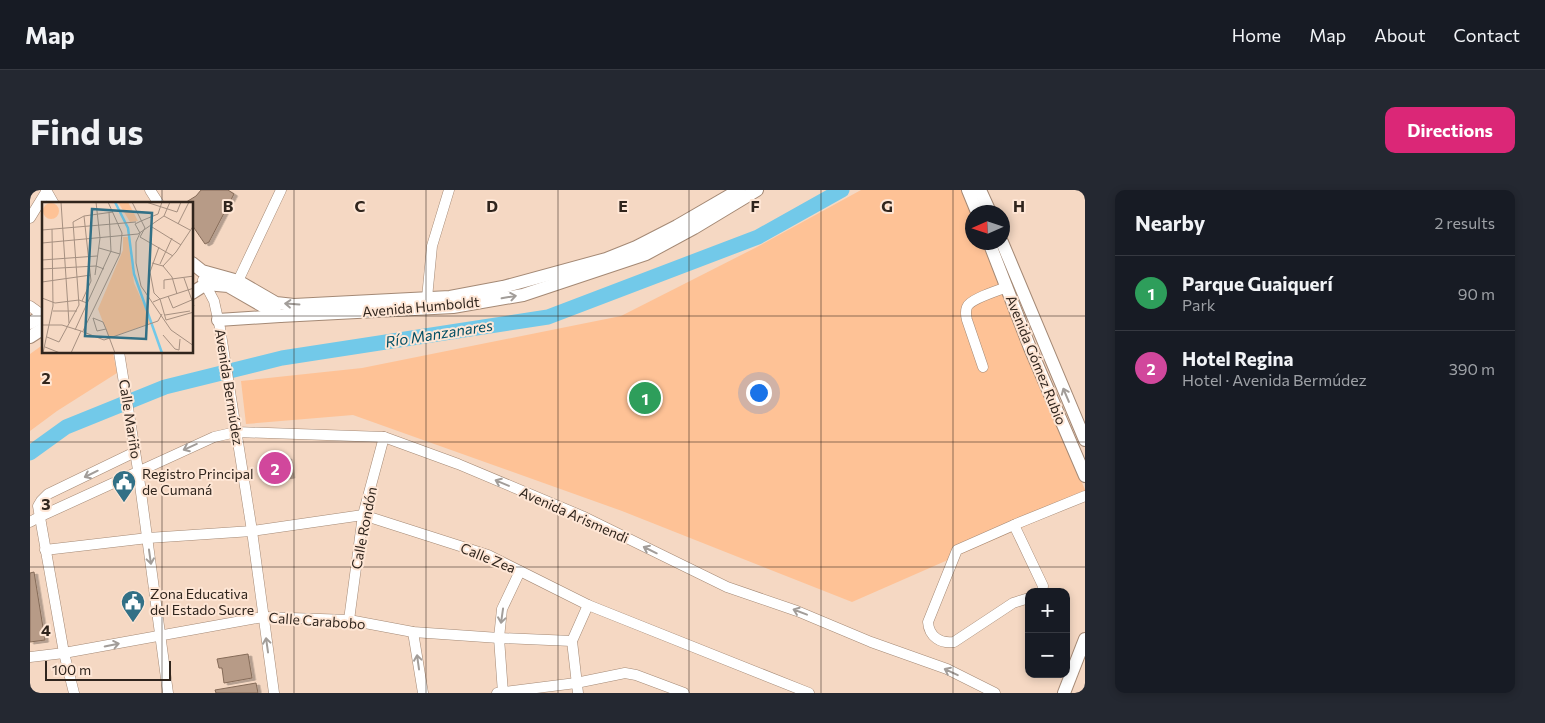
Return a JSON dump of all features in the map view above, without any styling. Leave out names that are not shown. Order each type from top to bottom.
[{"type":"main road","name":"Avenida Humboldt","points":[[194,265],[202,271],[238,281],[276,303],[294,305],[450,297],[504,287],[606,259],[677,226],[739,190]]},
{"type":"main road","name":"Avenida Humboldt","points":[[219,324],[280,316],[453,307],[523,295],[646,254],[757,190]]},
{"type":"main road","points":[[968,190],[974,205]]},
{"type":"main road","points":[[980,190],[987,205]]},
{"type":"main road","name":"Avenida Gómez Rubio","points":[[992,250],[1030,348],[1085,476]]},
{"type":"main road","name":"Avenida Gómez Rubio","points":[[1005,250],[1085,440]]},
{"type":"main road","points":[[194,292],[206,284],[228,286],[280,316]]},
{"type":"main road","points":[[30,323],[42,317]]},
{"type":"main road","points":[[30,336],[42,329]]},
{"type":"main road","points":[[1064,693],[1085,639]]},
{"type":"main road","points":[[1072,693],[1085,661]]},
{"type":"street","points":[[238,281],[281,190]]},
{"type":"street","points":[[427,298],[432,246],[449,190]]},
{"type":"street","points":[[30,218],[46,191],[53,202]]},
{"type":"street","name":"Avenida Bermúdez","points":[[194,267],[206,284],[214,301],[219,324],[252,531],[274,693]]},
{"type":"street","points":[[983,367],[967,320],[967,305],[1006,287]]},
{"type":"street","points":[[30,306],[42,315]]},
{"type":"street","name":"Calle Mariño","points":[[119,354],[148,538],[168,693]]},
{"type":"street","name":"Avenida Arismendi","points":[[34,519],[214,437],[236,432],[384,437],[458,464],[582,516],[727,587],[797,611],[871,642],[947,669],[995,693]]},
{"type":"street","name":"Calle Rondón","points":[[349,620],[363,516],[384,437]]},
{"type":"street","points":[[74,693],[64,653],[45,550],[34,519],[38,506],[48,494],[135,452]]},
{"type":"street","points":[[1025,599],[1013,603],[954,642],[946,644],[934,636],[929,628],[928,622],[957,550],[1085,496]]},
{"type":"street","name":"Calle Zea","points":[[45,550],[148,538],[252,531],[363,516],[488,555],[588,605],[808,693]]},
{"type":"street","points":[[1014,525],[1043,588]]},
{"type":"street","points":[[520,571],[502,609],[499,638],[501,693],[577,688],[625,673],[636,675],[684,693]]},
{"type":"street","points":[[577,688],[572,641],[588,605]]},
{"type":"street","name":"Calle Carabobo","points":[[30,657],[64,653],[264,617],[349,620],[414,632],[572,641]]},
{"type":"street","points":[[414,632],[423,693]]},
{"type":"shaded area","points":[[861,190],[964,190],[970,205],[965,205],[965,250],[988,250],[1085,490],[1085,500],[852,602],[622,511],[353,415],[246,424],[241,381],[362,368],[621,316],[757,247]]},
{"type":"shaded area","points":[[42,345],[42,354],[113,354],[117,373],[57,411],[30,431],[30,354]]},
{"type":"building","points":[[201,190],[228,190],[234,194],[209,242],[205,244],[194,228],[194,202],[186,202]]},
{"type":"building","points":[[288,457],[291,476],[262,480],[259,461]]},
{"type":"building","points":[[34,572],[45,640],[30,642],[30,573]]},
{"type":"building","points":[[248,654],[252,678],[224,683],[222,668],[219,668],[217,659]]},
{"type":"building","points":[[256,683],[258,693],[216,693],[215,690]]},
{"type":"waterway","name":"Río Manzanares","points":[[30,453],[66,427],[165,387],[282,358],[548,317],[758,237],[842,190]]},
{"type":"place","name":"Parque Guaiquerí","points":[[645,398]]},
{"type":"place","name":"Hotel Regina","points":[[275,468]]},
{"type":"place","name":"Registro Principal de Cumaná","points":[[124,503]]},
{"type":"place","name":"Zona Educativa del Estado Sucre","points":[[133,623]]}]
